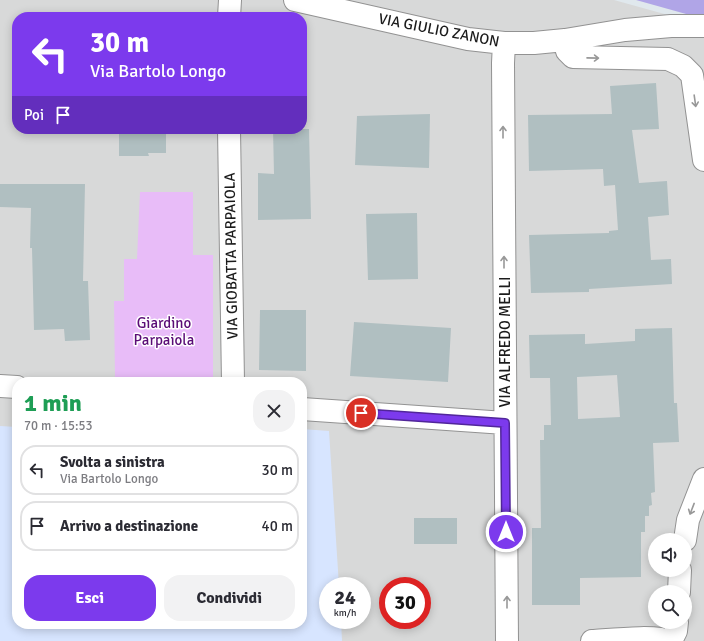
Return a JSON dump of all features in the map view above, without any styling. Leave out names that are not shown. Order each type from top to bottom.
[{"type":"street","points":[[229,12],[230,0]]},
{"type":"street","name":"VIA GIULIO ZANON","points":[[295,0],[468,39],[504,43],[534,44],[625,30],[671,26],[704,26]]},
{"type":"street","points":[[565,40],[567,51],[573,57],[668,59],[682,66],[692,75],[704,160]]},
{"type":"street","name":"VIA ALFREDO MELLI","points":[[504,43],[507,641]]},
{"type":"street","name":"VIA GIOBATTA PARPAIOLA","points":[[230,134],[233,377]]},
{"type":"street","points":[[0,386],[12,387]]},
{"type":"street","points":[[307,409],[505,423]]},
{"type":"street","points":[[686,533],[688,520],[704,479]]},
{"type":"street","points":[[592,641],[647,638],[664,639],[670,641],[676,629]]},
{"type":"shaded area","points":[[0,0],[614,0],[704,25],[704,641],[0,641]]},
{"type":"shaded area","points":[[636,0],[704,0],[704,19]]},
{"type":"shaded area","points":[[0,426],[12,427],[12,629],[307,629],[307,429],[329,431],[338,577],[319,577],[319,629],[341,629],[342,641],[0,641]]},
{"type":"green space","name":"Giardino Parpaiola","points":[[140,192],[193,192],[193,255],[213,255],[213,377],[115,377],[114,301],[124,301],[124,259],[137,259]]},
{"type":"building","points":[[656,83],[659,129],[632,130],[639,183],[667,181],[669,215],[648,217],[651,260],[671,259],[672,284],[589,289],[589,292],[531,293],[529,235],[609,233],[609,231],[618,230],[615,185],[604,186],[603,169],[529,171],[528,115],[612,114],[610,86]]},
{"type":"building","points":[[430,114],[429,168],[355,165],[357,116]]},
{"type":"building","points":[[307,129],[309,129],[311,219],[258,220],[258,173],[274,174],[273,134],[307,134]]},
{"type":"building","points":[[119,134],[166,134],[166,153],[148,153],[149,156],[119,156]]},
{"type":"building","points":[[0,184],[85,184],[83,281],[88,281],[90,340],[65,341],[64,329],[34,330],[32,248],[30,248],[31,208],[0,207]]},
{"type":"building","points":[[417,213],[418,279],[368,280],[366,214]]},
{"type":"building","points":[[260,310],[306,310],[306,371],[259,370]]},
{"type":"building","points":[[354,322],[451,328],[448,382],[350,376]]},
{"type":"building","points":[[672,328],[674,403],[677,403],[679,442],[653,443],[655,492],[651,493],[652,505],[649,506],[649,516],[645,516],[645,532],[641,532],[641,577],[580,578],[580,605],[532,605],[532,528],[541,528],[540,440],[544,440],[544,425],[551,425],[550,378],[530,378],[529,335],[585,334],[585,344],[635,341],[635,329]],"holes":[[[617,375],[620,417],[578,419],[577,377]]]},
{"type":"building","points":[[414,518],[457,518],[457,544],[414,544]]},
{"type":"route","points":[[361,413],[505,423],[506,532]]}]
